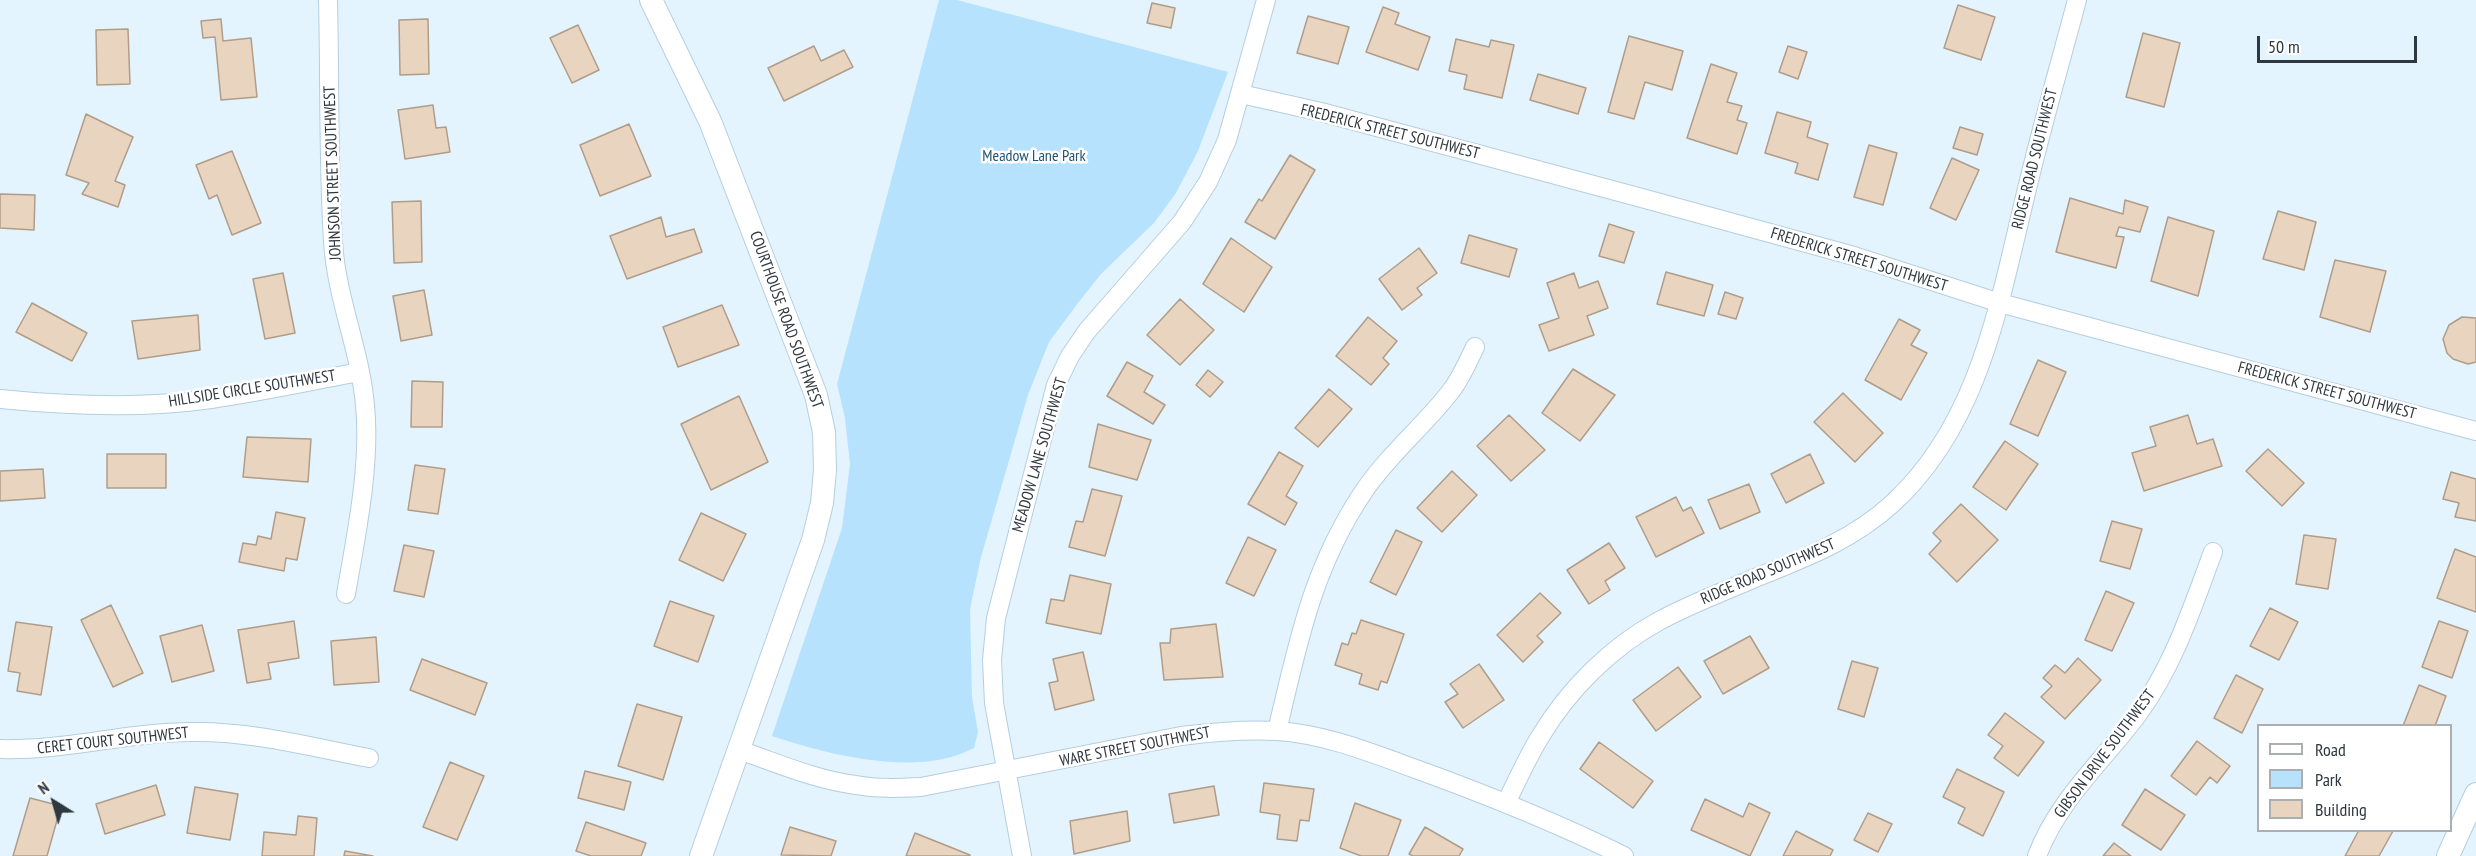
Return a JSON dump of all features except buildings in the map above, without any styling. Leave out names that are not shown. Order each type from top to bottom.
[{"type":"street","name":"JOHNSON STREET SOUTHWEST","points":[[328,0],[333,242],[340,293],[360,372],[365,406],[366,446],[356,541],[346,594]]},
{"type":"street","name":"COURTHOUSE ROAD SOUTHWEST","points":[[651,0],[710,121],[736,184],[816,395],[824,432],[825,470],[822,503],[813,540],[701,856]]},
{"type":"street","name":"MEADOW LANE SOUTHWEST","points":[[1022,856],[994,703],[992,660],[996,618],[1056,385],[1070,356],[1087,331],[1189,212],[1208,182],[1227,140],[1266,0]]},
{"type":"street","name":"RIDGE ROAD SOUTHWEST","points":[[1506,802],[1540,736],[1562,704],[1592,670],[1623,644],[1657,622],[1688,606],[1828,548],[1862,527],[1893,503],[1933,458],[1963,408],[2001,303],[2026,190],[2077,0]]},
{"type":"street","name":"FREDERICK STREET SOUTHWEST","points":[[1241,94],[1321,112],[1638,196],[1854,256],[2001,303],[2476,430]]},
{"type":"street","points":[[1277,731],[1304,619],[1321,570],[1341,528],[1389,457],[1451,391],[1475,347]]},
{"type":"street","name":"HILLSIDE CIRCLE SOUTHWEST","points":[[0,399],[47,404],[159,404],[211,399],[360,372]]},
{"type":"street","name":"GIBSON DRIVE SOUTHWEST","points":[[2037,856],[2059,812],[2138,714],[2163,674],[2175,652],[2213,552]]},
{"type":"street","name":"WARE STREET SOUTHWEST","points":[[739,750],[818,777],[854,785],[885,788],[921,787],[1181,736],[1224,730],[1277,731],[1313,736],[1355,747],[1506,802],[1624,856]]},
{"type":"street","name":"CERET COURT SOUTHWEST","points":[[0,750],[69,747],[136,735],[194,732],[239,735],[369,758]]},
{"type":"street","points":[[2448,856],[2476,794]]},
{"type":"green space","name":"Meadow Lane Park","points":[[939,0],[957,0],[1228,72],[1198,151],[1176,193],[1154,223],[1101,274],[1049,342],[1028,395],[981,557],[970,609],[972,697],[978,732],[974,748],[952,757],[901,762],[846,756],[772,736],[842,528],[850,464],[845,418],[837,384]]}]
